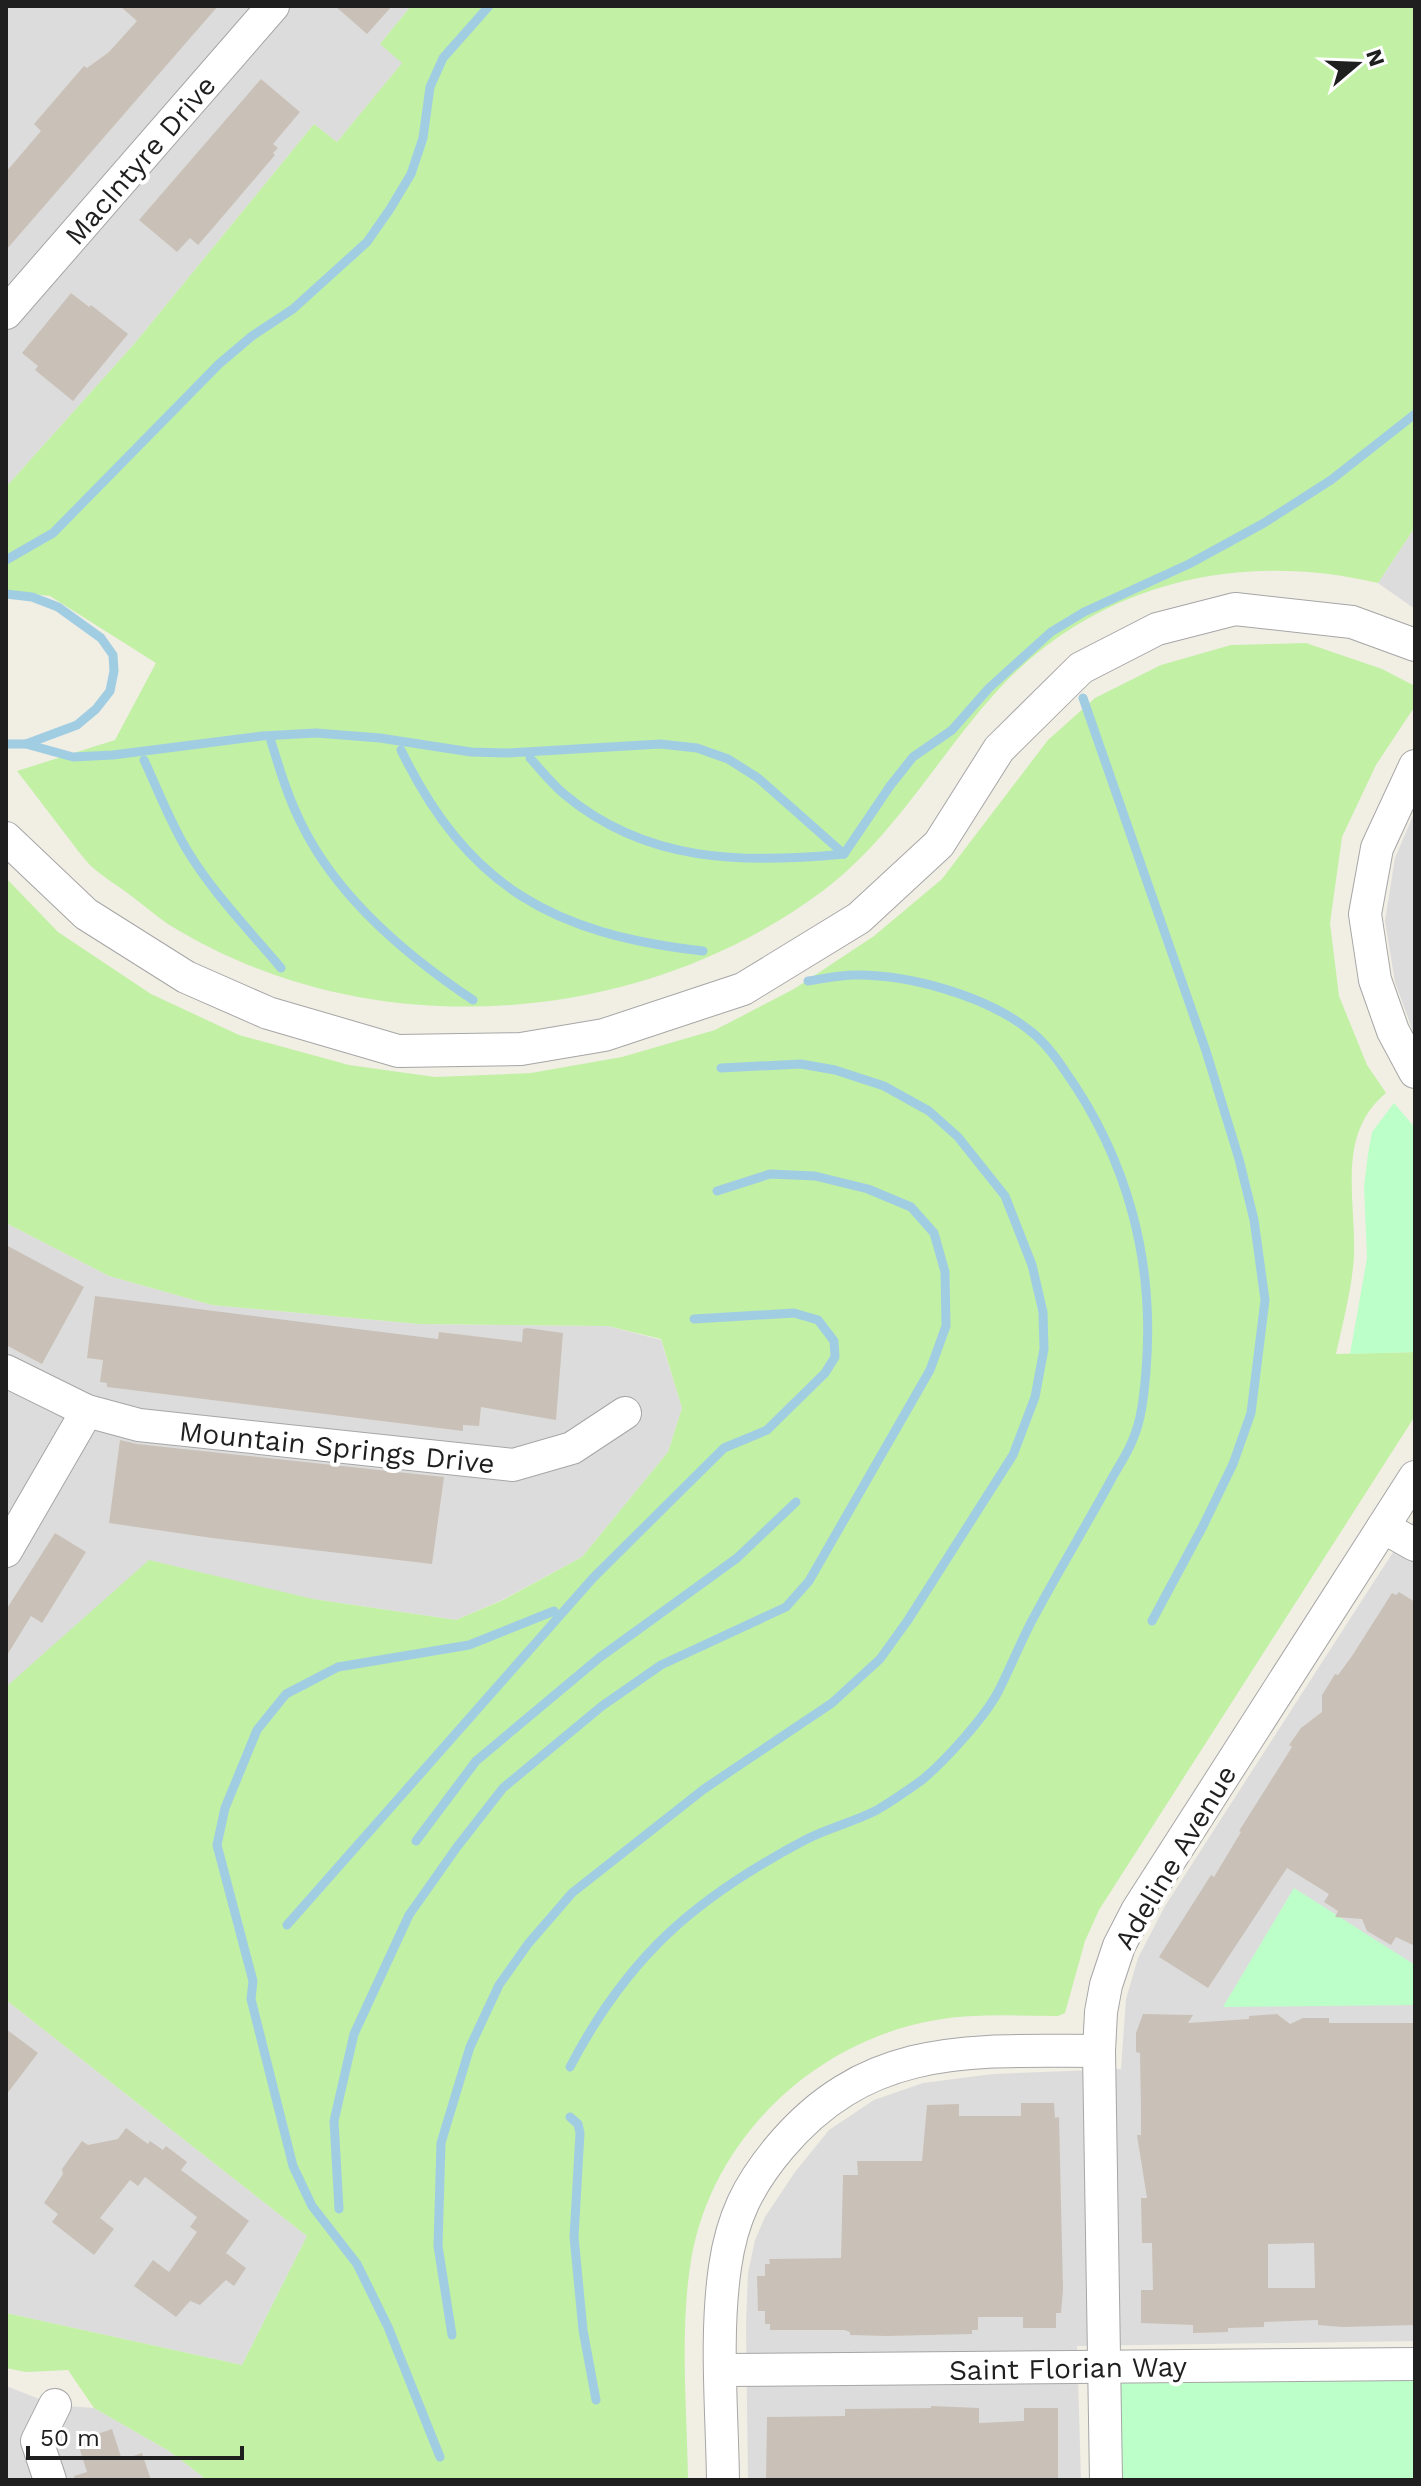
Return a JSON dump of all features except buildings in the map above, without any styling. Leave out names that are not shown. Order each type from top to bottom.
[{"type":"street","name":"MacIntyre Drive","points":[[7,311],[264,9]]},
{"type":"street","points":[[6,838],[86,914],[186,977],[268,1013],[398,1051],[521,1049],[604,1035],[743,989],[859,918],[939,844],[999,749],[1081,668],[1157,629],[1235,609],[1352,622],[1415,645]]},
{"type":"street","points":[[1415,766],[1377,848],[1365,914],[1375,980],[1393,1031],[1415,1072]]},
{"type":"street","name":"Mountain Springs Drive","points":[[6,1371],[87,1411],[139,1425],[513,1465],[572,1448],[625,1413]]},
{"type":"street","points":[[6,1551],[87,1411]]},
{"type":"street","name":"Adeline Avenue","points":[[1106,2480],[1099,2051],[1106,1985],[1119,1946],[1137,1911],[1415,1477]]},
{"type":"street","points":[[1383,1527],[1415,1545]]},
{"type":"street","points":[[723,2480],[721,2370],[725,2266],[736,2214],[752,2182],[800,2123],[824,2103],[877,2074],[909,2061],[991,2051],[1099,2051]]},
{"type":"street","name":"Saint Florian Way","points":[[721,2370],[1415,2364]]},
{"type":"street","points":[[50,2480],[37,2441],[55,2405]]},
{"type":"shaded area","points":[[6,6],[411,6],[380,44],[403,62],[337,142],[314,124],[135,343],[6,487]]},
{"type":"shaded area","points":[[1415,527],[1415,609],[1378,583]]},
{"type":"shaded area","points":[[1415,811],[1415,1037],[1395,982],[1385,921],[1395,858]]},
{"type":"shaded area","points":[[6,1223],[109,1276],[212,1305],[419,1324],[608,1326],[661,1340],[682,1408],[668,1452],[582,1557],[502,1600],[456,1620],[313,1599],[6,1688]]},
{"type":"shaded area","points":[[1415,1518],[1415,2341],[1077,2346],[1081,2480],[748,2480],[748,2273],[755,2240],[765,2217],[795,2172],[829,2130],[874,2100],[923,2083],[993,2074],[1121,2069],[1126,1999],[1138,1958],[1165,1906]]},
{"type":"shaded area","points":[[6,2000],[307,2236],[242,2365],[6,2313]]},
{"type":"shaded area","points":[[6,2386],[55,2405],[94,2408],[169,2451],[204,2480],[6,2480]]},
{"type":"green space","points":[[411,6],[1415,6],[1415,527],[1378,583],[1325,574],[1273,571],[1222,574],[1172,584],[1124,601],[1079,624],[1036,654],[997,691],[894,820],[849,869],[824,890],[751,936],[671,971],[588,995],[501,1006],[414,1004],[328,991],[246,964],[168,924],[91,866],[17,771],[115,740],[156,663],[50,596],[6,591],[6,487],[135,343],[314,124],[337,142],[402,63],[380,44]]},
{"type":"green space","points":[[1306,643],[1382,669],[1415,686],[1415,706],[1376,765],[1342,837],[1330,923],[1339,996],[1367,1065],[1386,1093],[1370,1109],[1354,1148],[1353,1268],[1336,1354],[1415,1352],[1415,1416],[1099,1910],[1085,1941],[1065,2013],[1058,2016],[951,2018],[891,2031],[848,2050],[809,2074],[774,2104],[743,2139],[719,2178],[701,2221],[690,2267],[685,2346],[688,2480],[204,2480],[169,2451],[94,2408],[68,2370],[26,2372],[6,2368],[6,2313],[242,2365],[307,2236],[6,2000],[6,1687],[149,1560],[313,1599],[456,1620],[503,1600],[582,1557],[668,1452],[682,1408],[661,1339],[608,1326],[419,1324],[212,1305],[109,1276],[6,1223],[6,878],[58,932],[151,994],[239,1035],[349,1065],[435,1077],[531,1073],[622,1057],[715,1030],[794,989],[874,936],[942,879],[1048,740],[1095,698],[1161,665],[1231,645]]},
{"type":"green space","points":[[1394,1103],[1415,1128],[1415,1352],[1350,1354],[1367,1258],[1364,1186],[1368,1154],[1372,1132]]},
{"type":"green space","points":[[1294,1888],[1415,1965],[1415,2005],[1223,2007]]},
{"type":"green space","points":[[1415,2370],[1415,2480],[1116,2480],[1114,2374]]},
{"type":"waterway","points":[[6,560],[53,533],[219,364],[252,336],[293,309],[367,242],[411,174],[423,138],[430,87],[443,58],[489,6]]},
{"type":"waterway","points":[[844,854],[913,757],[952,730],[989,688],[1051,632],[1084,612],[1189,564],[1264,523],[1331,480],[1415,414]]},
{"type":"waterway","points":[[6,594],[32,597],[58,607],[101,638],[113,655],[110,691],[96,709],[77,725],[26,744]]},
{"type":"waterway","points":[[1083,698],[1206,1051],[1239,1159],[1254,1220],[1265,1300],[1251,1413],[1233,1464],[1152,1621]]},
{"type":"waterway","points":[[6,744],[26,744],[73,757],[316,733],[380,738],[471,752],[506,753],[660,744],[697,748],[728,759],[758,778],[844,854]]},
{"type":"waterway","points":[[271,741],[298,817],[335,878],[400,945],[473,1000]]},
{"type":"waterway","points":[[401,750],[427,798],[456,837],[487,870],[521,896],[560,916],[602,932],[703,951]]},
{"type":"waterway","points":[[530,758],[560,790],[595,817],[628,834],[662,846],[733,858],[844,854]]},
{"type":"waterway","points":[[144,760],[175,828],[197,866],[281,968]]},
{"type":"waterway","points":[[570,2067],[616,1993],[668,1934],[698,1908],[730,1884],[805,1840],[888,1803],[922,1780],[963,1739],[998,1692],[1035,1615],[1128,1449],[1141,1414],[1148,1330],[1141,1252],[1132,1214],[1106,1140],[1053,1054],[1034,1034],[1011,1018],[946,989],[876,976],[848,975],[808,981]]},
{"type":"waterway","points":[[452,2335],[438,2246],[441,2143],[470,2047],[499,1985],[528,1944],[572,1893],[704,1789],[832,1703],[880,1659],[1013,1455],[1035,1397],[1044,1349],[1043,1312],[1032,1265],[1005,1196],[958,1137],[929,1111],[884,1086],[835,1070],[801,1064],[721,1068]]},
{"type":"waterway","points":[[339,2209],[334,2121],[354,2034],[409,1915],[503,1788],[602,1706],[661,1665],[786,1607],[809,1581],[930,1370],[946,1326],[945,1272],[934,1233],[911,1207],[868,1189],[815,1176],[770,1174],[717,1191]]},
{"type":"waterway","points":[[287,1925],[593,1578],[724,1448],[767,1430],[825,1373],[835,1357],[834,1341],[818,1320],[794,1313],[694,1319]]},
{"type":"waterway","points":[[416,1841],[476,1761],[599,1658],[737,1558],[796,1502]]},
{"type":"waterway","points":[[440,2457],[388,2327],[357,2264],[312,2206],[293,2166],[251,1999],[253,1981],[217,1845],[225,1808],[257,1730],[286,1694],[338,1667],[469,1645],[554,1611]]},
{"type":"waterway","points":[[570,2117],[578,2124],[580,2133],[574,2237],[583,2330],[596,2400]]}]
